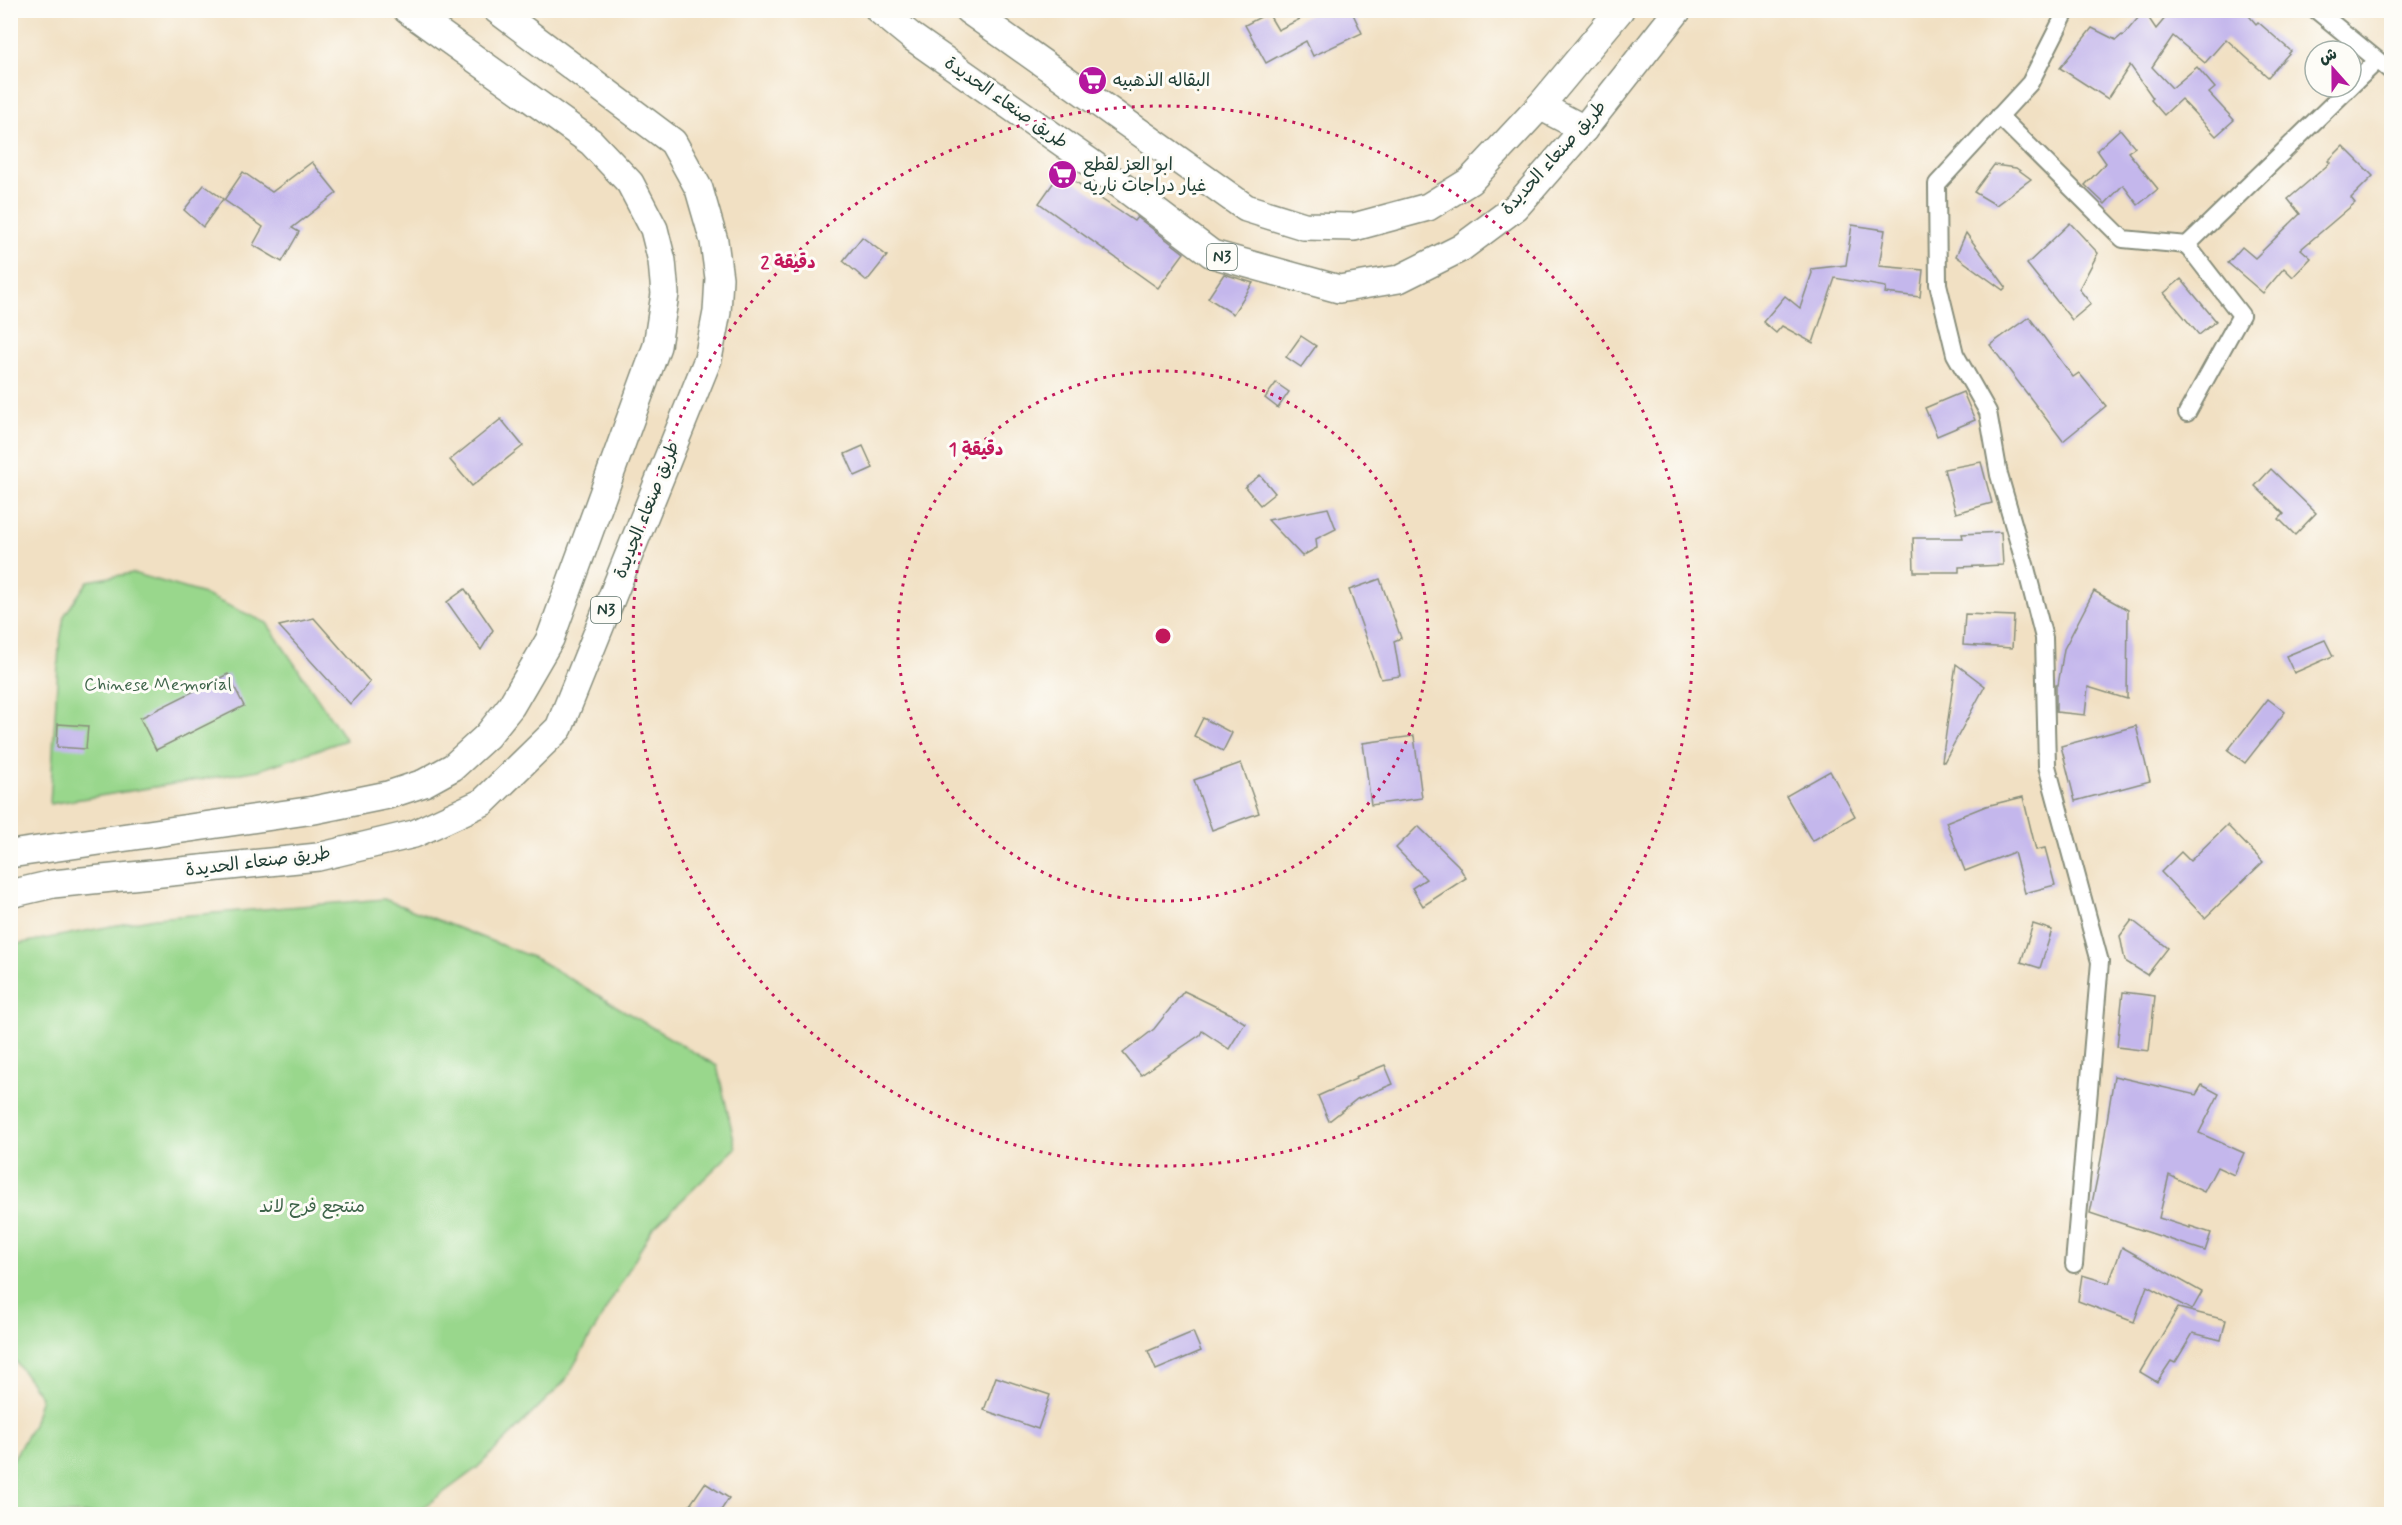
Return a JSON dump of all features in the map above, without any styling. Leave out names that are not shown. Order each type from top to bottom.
[{"type":"main road","name":"N3","points":[[10,854],[314,810],[388,795],[424,783],[453,768],[487,736],[511,706],[550,639],[657,346],[665,294],[662,261],[654,229],[630,183],[591,141],[407,10]]},
{"type":"main road","name":"طريق صنعاء الحديدة","points":[[10,894],[53,884],[318,857],[414,834],[483,802],[559,728],[708,359],[717,312],[718,278],[714,241],[699,189],[673,142],[497,10]]},
{"type":"main road","name":"طريق صنعاء الحديدة","points":[[879,10],[912,37],[1094,165],[1212,255],[1339,289],[1399,279],[1461,248],[1516,207],[1584,129],[1678,10]]},
{"type":"main road","points":[[968,10],[1246,208],[1304,226],[1354,227],[1428,207],[1470,181],[1540,106],[1620,10]]},
{"type":"main road","points":[[1540,106],[1584,129]]},
{"type":"street","points":[[2067,10],[2030,83],[1936,184],[1938,284],[1955,354],[1989,412],[1999,475],[2044,638],[2048,766],[2100,962],[2074,1264]]},
{"type":"street","points":[[2316,10],[2391,72]]},
{"type":"street","points":[[2363,74],[2377,61]]},
{"type":"street","points":[[2187,244],[2338,99]]},
{"type":"street","points":[[1999,116],[2123,239],[2187,244],[2241,315],[2187,412]]},
{"type":"green space","name":"Chinese Memorial","points":[[133,573],[201,593],[267,623],[346,740],[259,770],[50,804],[59,647],[64,616],[88,581]]},
{"type":"green space","name":"منتجع فرح لاند","points":[[384,899],[537,959],[717,1066],[736,1148],[652,1229],[565,1381],[477,1468],[414,1514],[11,1514],[11,1463],[33,1425],[41,1397],[11,1355],[11,945],[155,918]]},
{"type":"building","points":[[1318,10],[1351,10],[1362,33],[1313,56],[1306,41],[1266,63],[1245,25],[1268,13],[1278,30]]},
{"type":"building","points":[[2172,10],[2244,10],[2256,24],[2258,22],[2291,51],[2268,77],[2226,39],[2205,63],[2173,36],[2152,67],[2172,88],[2197,67],[2215,88],[2209,93],[2234,120],[2216,136],[2181,99],[2164,115],[2151,100],[2153,98],[2130,65],[2108,99],[2060,68],[2092,28],[2116,40],[2123,36],[2144,11],[2156,29]]},
{"type":"building","points":[[2120,129],[2135,147],[2128,152],[2158,189],[2138,205],[2123,185],[2105,204],[2085,185],[2106,163],[2097,150]]},
{"type":"building","points":[[2343,146],[2373,176],[2351,198],[2355,203],[2301,249],[2311,258],[2293,277],[2284,268],[2263,293],[2228,263],[2242,247],[2255,258],[2300,214],[2288,199],[2330,163],[2328,161]]},
{"type":"building","points":[[312,162],[337,193],[292,228],[299,232],[282,262],[253,245],[263,227],[224,200],[243,172],[272,192]]},
{"type":"building","points":[[1994,165],[2016,168],[2031,179],[1996,205],[1974,192]]},
{"type":"building","points":[[1061,172],[1134,221],[1137,217],[1184,253],[1158,288],[1039,203]]},
{"type":"building","points":[[204,185],[223,199],[203,227],[184,210]]},
{"type":"building","points":[[2070,223],[2098,253],[2079,289],[2091,304],[2072,320],[2027,264]]},
{"type":"building","points":[[1852,225],[1885,230],[1879,266],[1923,270],[1920,297],[1885,293],[1886,287],[1835,278],[1813,343],[1782,326],[1776,333],[1763,322],[1785,296],[1800,308],[1812,273],[1811,269],[1846,265]]},
{"type":"building","points":[[1966,233],[2006,287],[2003,290],[1956,256]]},
{"type":"building","points":[[862,237],[887,256],[867,281],[843,261]]},
{"type":"building","points":[[1224,274],[1253,283],[1233,314],[1208,298]]},
{"type":"building","points":[[2181,279],[2216,321],[2199,335],[2164,293]]},
{"type":"building","points":[[2029,317],[2073,377],[2079,373],[2106,406],[2063,441],[1990,345]]},
{"type":"building","points":[[1301,336],[1316,346],[1301,367],[1286,357]]},
{"type":"building","points":[[1276,383],[1289,392],[1278,408],[1265,398]]},
{"type":"building","points":[[1963,392],[1975,420],[1937,436],[1925,408]]},
{"type":"building","points":[[501,419],[523,446],[472,486],[450,460]]},
{"type":"building","points":[[863,446],[873,468],[855,476],[845,454]]},
{"type":"building","points":[[1981,462],[1992,503],[1956,513],[1944,469]]},
{"type":"building","points":[[2271,469],[2316,513],[2295,535],[2279,519],[2284,514],[2255,486]]},
{"type":"building","points":[[1260,475],[1275,493],[1260,505],[1245,487]]},
{"type":"building","points":[[1328,508],[1336,529],[1316,539],[1317,548],[1302,556],[1268,520]]},
{"type":"building","points":[[2001,532],[2003,565],[1959,567],[1959,572],[1914,572],[1913,538],[1963,538],[1962,534]]},
{"type":"building","points":[[1380,579],[1401,638],[1394,641],[1400,676],[1381,679],[1349,590]]},
{"type":"building","points":[[465,589],[493,630],[481,650],[447,602]]},
{"type":"building","points":[[2094,591],[2128,610],[2127,699],[2088,687],[2085,715],[2056,712],[2056,685],[2058,685],[2064,649]]},
{"type":"building","points":[[1965,614],[2014,616],[2012,648],[1963,645]]},
{"type":"building","points":[[314,618],[370,682],[350,704],[279,626]]},
{"type":"building","points":[[2325,640],[2333,656],[2294,673],[2286,656]]},
{"type":"building","points":[[1956,664],[1985,686],[1944,762],[1942,761]]},
{"type":"building","points":[[228,674],[244,706],[156,750],[140,718]]},
{"type":"building","points":[[2268,699],[2285,712],[2245,763],[2228,750]]},
{"type":"building","points":[[1203,718],[1232,733],[1223,751],[1194,736]]},
{"type":"building","points":[[58,724],[88,726],[86,749],[57,747]]},
{"type":"building","points":[[2136,726],[2150,781],[2075,801],[2061,746]]},
{"type":"building","points":[[1414,736],[1422,798],[1371,805],[1363,743]]},
{"type":"building","points":[[1241,763],[1259,813],[1212,830],[1194,780]]},
{"type":"building","points":[[1830,771],[1855,816],[1812,841],[1786,796]]},
{"type":"building","points":[[2023,797],[2036,850],[2045,848],[2055,885],[2025,893],[2014,852],[1965,871],[1946,822],[1986,806]]},
{"type":"building","points":[[2227,825],[2263,862],[2205,918],[2161,872],[2181,852],[2190,861]]},
{"type":"building","points":[[1418,826],[1458,865],[1466,878],[1423,906],[1412,888],[1426,879],[1396,848]]},
{"type":"building","points":[[2132,920],[2168,948],[2147,975],[2125,961],[2120,936]]},
{"type":"building","points":[[2033,924],[2052,930],[2040,968],[2021,962]]},
{"type":"building","points":[[1184,991],[1245,1023],[1229,1049],[1202,1031],[1200,1035],[1141,1075],[1123,1053],[1154,1029]]},
{"type":"building","points":[[2123,992],[2155,996],[2149,1051],[2117,1047]]},
{"type":"building","points":[[1385,1065],[1393,1084],[1357,1099],[1329,1121],[1318,1096]]},
{"type":"building","points":[[2114,1076],[2196,1095],[2202,1085],[2219,1094],[2199,1133],[2244,1153],[2234,1175],[2217,1167],[2204,1192],[2169,1175],[2159,1218],[2211,1233],[2205,1251],[2090,1213]]},
{"type":"building","points":[[2122,1247],[2202,1292],[2192,1310],[2147,1286],[2134,1322],[2078,1301],[2082,1275],[2109,1283]]},
{"type":"building","points":[[2178,1308],[2226,1320],[2221,1340],[2193,1333],[2175,1363],[2171,1361],[2157,1382],[2140,1372]]},
{"type":"building","points":[[1193,1332],[1201,1351],[1156,1370],[1148,1351]]},
{"type":"building","points":[[996,1377],[1050,1395],[1038,1429],[984,1410]]},
{"type":"building","points":[[705,1483],[729,1498],[718,1515],[683,1515]]},
{"type":"place","name":"البقاله الذهبيه","points":[[1092,81]]},
{"type":"place","name":"ابو العز لقطع غيار دراجات ناريه","points":[[1062,175]]}]
